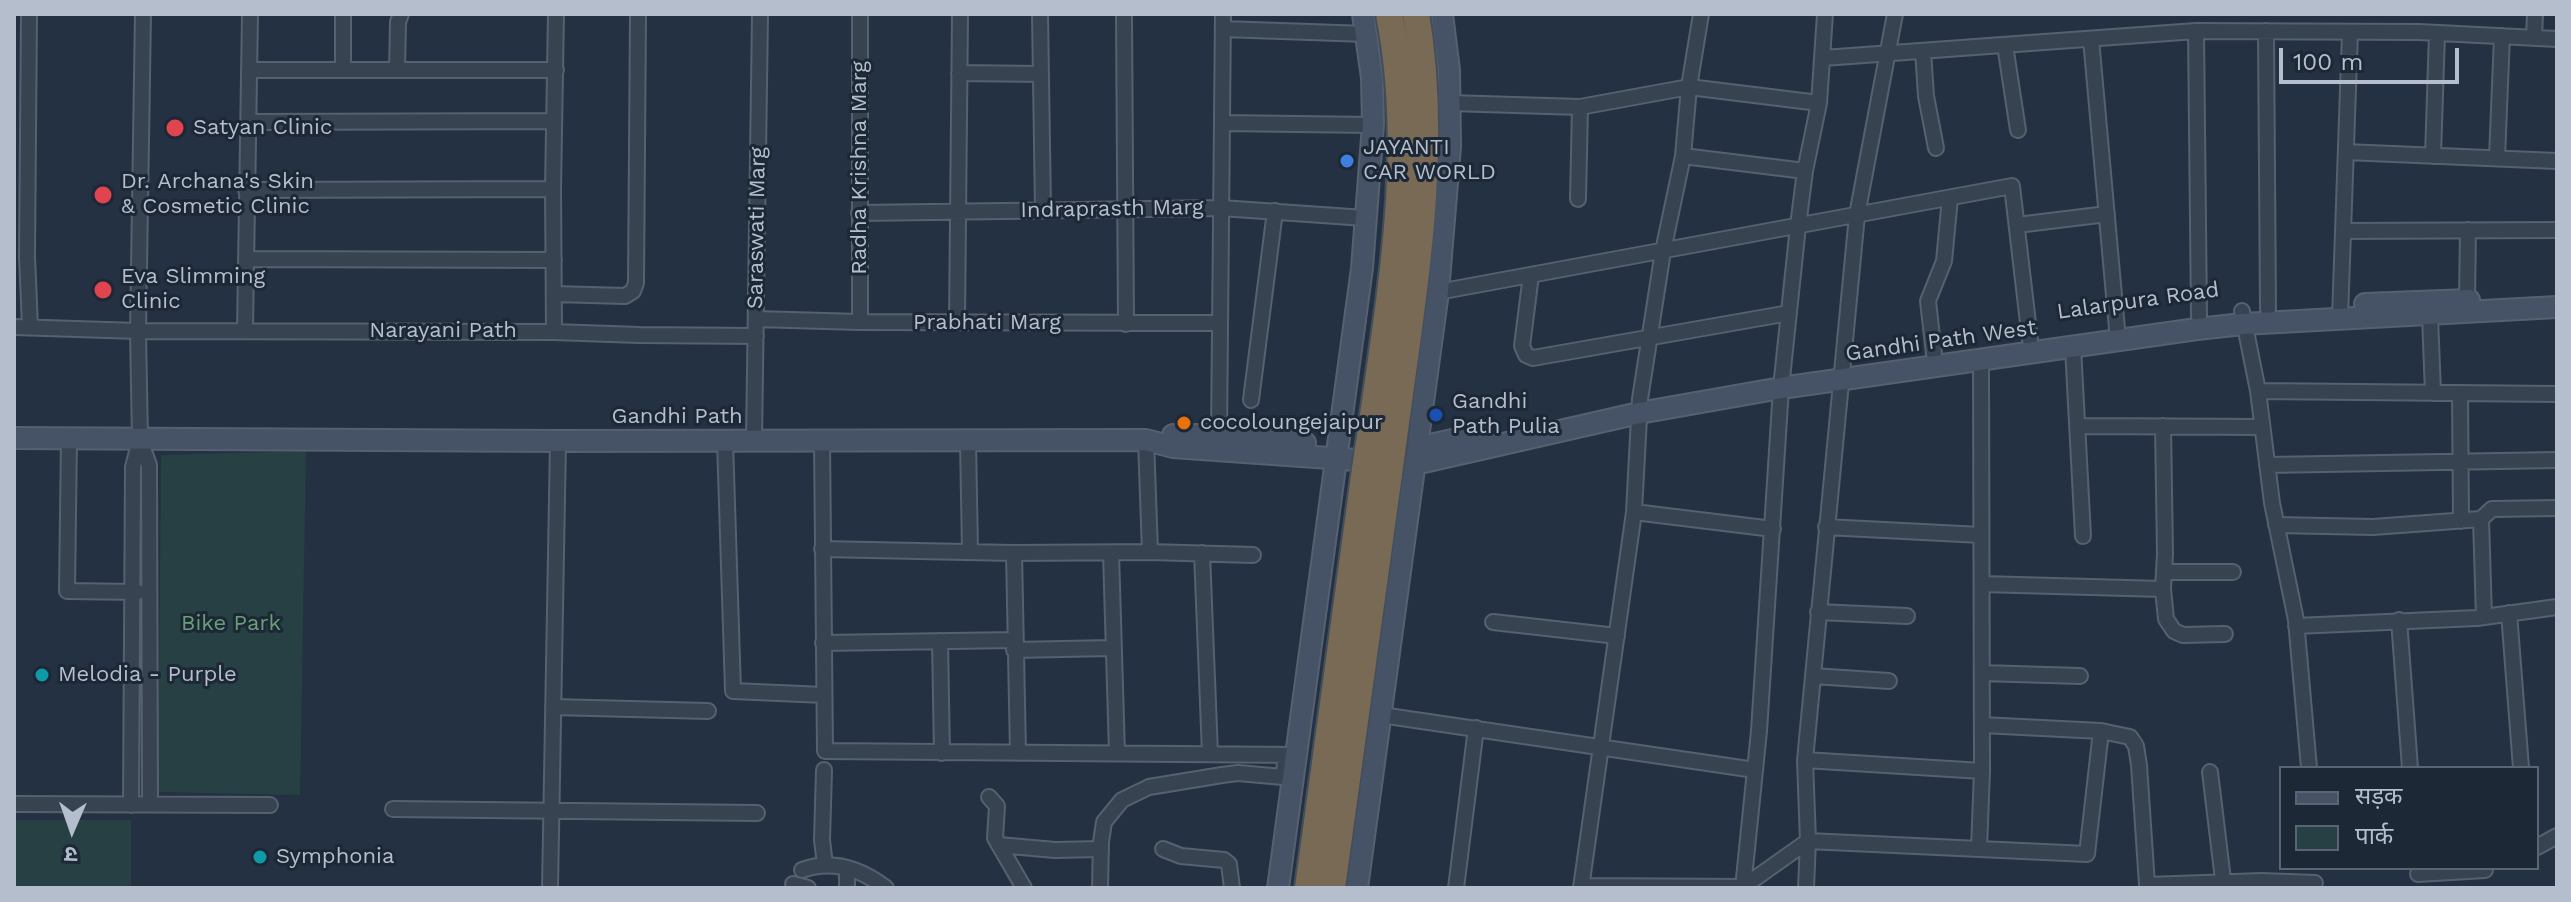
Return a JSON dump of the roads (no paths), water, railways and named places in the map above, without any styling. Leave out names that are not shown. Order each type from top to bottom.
[{"type":"highway","points":[[1384,423],[1401,201],[1400,85],[1389,14]]},
{"type":"highway","points":[[1308,888],[1384,423],[1419,255],[1423,205],[1423,88],[1416,14]]},
{"type":"highway","points":[[1332,888],[1377,472]]},
{"type":"street","points":[[29,14],[21,256],[30,327]]},
{"type":"street","points":[[131,805],[133,467],[140,440],[138,331],[143,14]]},
{"type":"street","points":[[245,330],[250,14]]},
{"type":"street","points":[[343,14],[343,69]]},
{"type":"street","points":[[397,70],[398,22],[401,14]]},
{"type":"street","points":[[554,332],[556,14]]},
{"type":"street","points":[[554,294],[625,296],[633,291],[636,283],[638,14]]},
{"type":"street","name":"Saraswati Marg","points":[[754,441],[760,14]]},
{"type":"street","name":"Radha Krishna Marg","points":[[860,14],[860,322]]},
{"type":"street","points":[[957,322],[960,14]]},
{"type":"street","points":[[1040,14],[1043,210]]},
{"type":"street","points":[[1124,14],[1126,324]]},
{"type":"street","points":[[1357,888],[1438,292],[1450,147],[1450,103],[1442,14]]},
{"type":"street","points":[[1701,14],[1689,87],[1683,156],[1663,251],[1640,406],[1634,512],[1581,887],[1743,888],[1808,841],[2087,854],[2101,731]]},
{"type":"street","points":[[1743,888],[1755,770],[1782,381],[1805,171],[1819,103],[1825,14]]},
{"type":"street","points":[[1806,888],[1805,760],[1857,215],[1895,14]]},
{"type":"street","points":[[2534,38],[2535,14]]},
{"type":"street","points":[[1219,435],[1223,22],[1365,24],[1372,78],[1373,125],[1362,268],[1338,452],[1291,755],[1278,888]]},
{"type":"street","points":[[1823,58],[2196,31],[2437,33],[2557,39]]},
{"type":"street","points":[[2196,31],[2199,317]]},
{"type":"street","points":[[2266,31],[2268,309]]},
{"type":"street","points":[[2340,312],[2350,32]]},
{"type":"street","points":[[2433,156],[2437,33]]},
{"type":"street","points":[[2497,158],[2502,36]]},
{"type":"street","points":[[2091,39],[2117,329]]},
{"type":"street","points":[[2005,45],[2018,130]]},
{"type":"street","points":[[1923,51],[1926,96],[1936,148]]},
{"type":"street","points":[[249,70],[556,70]]},
{"type":"street","points":[[959,73],[1041,74]]},
{"type":"street","points":[[1450,103],[1580,107],[1689,87],[1819,103]]},
{"type":"street","points":[[1578,199],[1580,107]]},
{"type":"street","points":[[248,122],[554,121]]},
{"type":"street","points":[[1222,123],[1373,125]]},
{"type":"street","points":[[2346,152],[2557,161]]},
{"type":"street","points":[[1683,156],[1805,171]]},
{"type":"street","points":[[1438,292],[2012,186],[2030,340]]},
{"type":"street","points":[[246,190],[553,189]]},
{"type":"street","points":[[1934,354],[1928,301],[1944,261],[1950,198]]},
{"type":"street","name":"Indraprasth Marg","points":[[859,213],[1221,208],[1365,218]]},
{"type":"street","points":[[1251,400],[1275,211]]},
{"type":"street","points":[[2017,225],[2107,214]]},
{"type":"street","points":[[2467,300],[2468,230]]},
{"type":"street","points":[[2343,231],[2557,230]]},
{"type":"street","points":[[246,259],[554,260]]},
{"type":"street","points":[[1531,275],[1522,346],[1526,355],[1533,358],[1789,313]]},
{"type":"street","name":"Lalarpura Road","points":[[1843,372],[1934,354],[1980,354],[2030,340],[2199,317],[2243,317],[2268,309],[2340,312],[2557,294]]},
{"type":"street","name":"Gandhi Path West","points":[[1640,406],[1843,372],[1980,354],[2073,347],[2243,317],[2340,312],[2430,316],[2557,307]]},
{"type":"street","points":[[2430,316],[2433,393]]},
{"type":"street","points":[[2243,317],[2258,391],[2276,525],[2296,626],[2309,766]]},
{"type":"street","name":"Prabhati Marg","points":[[756,319],[1219,323]]},
{"type":"street","name":"Narayani Path","points":[[14,327],[138,331],[756,336]]},
{"type":"street","points":[[2073,347],[2083,536]]},
{"type":"street","points":[[1979,849],[1982,771],[1980,354]]},
{"type":"street","points":[[1150,552],[1146,440],[1172,435],[1219,435],[1338,452],[1416,456],[1640,406],[1680,392],[1782,381]]},
{"type":"street","points":[[2258,391],[2557,394]]},
{"type":"street","points":[[2460,393],[2461,521]]},
{"type":"street","points":[[2078,426],[2262,427]]},
{"type":"street","points":[[2163,426],[2163,589],[2166,619],[2174,631],[2183,635],[2225,634]]},
{"type":"street","name":"Gandhi Path","points":[[14,438],[1146,440],[1173,447],[1338,452]]},
{"type":"street","points":[[69,438],[67,591],[149,592]]},
{"type":"street","points":[[140,440],[149,465],[150,804]]},
{"type":"street","points":[[822,440],[825,751],[1291,755]]},
{"type":"street","points":[[550,888],[558,441]]},
{"type":"street","points":[[725,441],[733,691],[824,695]]},
{"type":"street","points":[[968,441],[970,551]]},
{"type":"street","points":[[2267,465],[2557,460]]},
{"type":"street","points":[[2276,525],[2373,527],[2481,519],[2492,509],[2557,508]]},
{"type":"street","points":[[1634,512],[1773,529]]},
{"type":"street","points":[[2481,519],[2484,617]]},
{"type":"street","points":[[1826,527],[1981,535]]},
{"type":"street","points":[[822,549],[1253,555]]},
{"type":"street","points":[[1014,553],[1018,753]]},
{"type":"street","points":[[1111,553],[1117,753]]},
{"type":"street","points":[[1202,553],[1210,754]]},
{"type":"street","points":[[2164,572],[2233,572]]},
{"type":"street","points":[[1982,584],[2163,589]]},
{"type":"street","points":[[2296,626],[2484,617],[2557,607]]},
{"type":"street","points":[[1818,612],[1907,616]]},
{"type":"street","points":[[2509,613],[2521,766]]},
{"type":"street","points":[[2399,620],[2410,766]]},
{"type":"street","points":[[1493,622],[1617,636]]},
{"type":"street","points":[[823,643],[940,641],[1112,648]]},
{"type":"street","points":[[940,641],[942,753]]},
{"type":"street","points":[[1982,673],[2080,676]]},
{"type":"street","points":[[1813,676],[1889,681]]},
{"type":"street","points":[[553,707],[708,711]]},
{"type":"street","points":[[1381,715],[1755,770]]},
{"type":"street","points":[[1982,725],[2101,731],[2130,737],[2136,746],[2147,886],[2315,880]]},
{"type":"street","points":[[1456,888],[1476,728]]},
{"type":"street","points":[[1100,888],[1104,822],[1122,800],[1149,787],[1222,775],[1238,773],[1283,777],[1291,755]]},
{"type":"street","points":[[1805,760],[1982,771]]},
{"type":"street","points":[[824,770],[822,840],[825,865]]},
{"type":"street","points":[[2210,772],[2224,885]]},
{"type":"street","points":[[989,797],[997,806],[995,838],[1024,888]]},
{"type":"street","points":[[14,804],[270,805]]},
{"type":"street","points":[[393,809],[757,813]]},
{"type":"street","points":[[999,845],[1055,850],[1101,849]]},
{"type":"street","points":[[1163,849],[1181,856],[1224,860],[1229,864],[1232,888]]},
{"type":"street","points":[[802,870],[817,864],[847,868],[886,888]]},
{"type":"street","points":[[847,868],[847,888]]},
{"type":"street","points":[[1010,888],[1011,868]]},
{"type":"street","points":[[2418,877],[2483,870]]},
{"type":"street","points":[[793,884],[808,888]]},
{"type":"place","name":"Satyan Clinic","points":[[175,128]]},
{"type":"place","name":"JAYANTI CAR WORLD","points":[[1347,161]]},
{"type":"place","name":"Dr. Archana's Skin & Cosmetic Clinic","points":[[103,195]]},
{"type":"place","name":"Eva Slimming Clinic","points":[[103,290]]},
{"type":"place","name":"Gandhi Path Pulia","points":[[1436,415]]},
{"type":"place","name":"cocoloungejaipur","points":[[1184,423]]},
{"type":"place","name":"Melodia - Purple","points":[[42,675]]},
{"type":"place","name":"Symphonia","points":[[260,857]]},
{"type":"park label","name":"Bike Park","points":[[231,624]]}]
